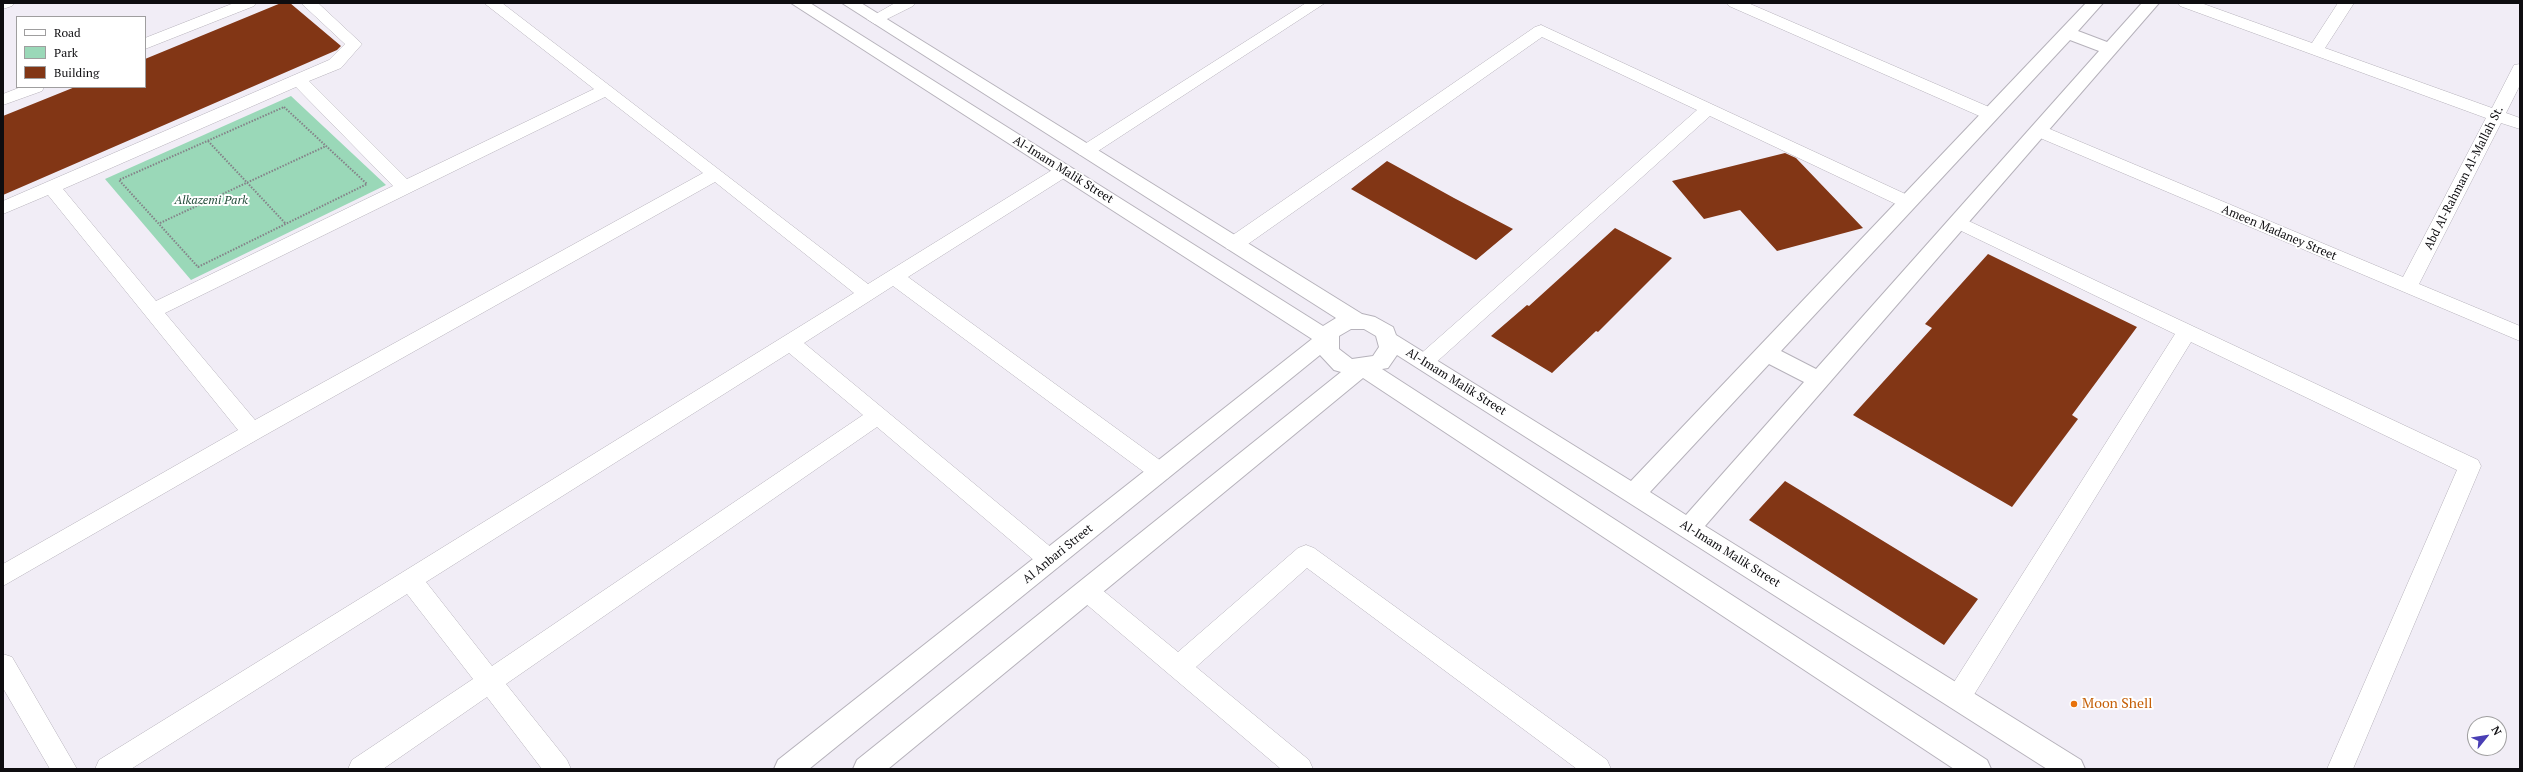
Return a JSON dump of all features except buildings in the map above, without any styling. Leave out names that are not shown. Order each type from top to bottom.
[{"type":"street","points":[[146,44],[248,3]]},
{"type":"street","points":[[3,208],[335,64],[354,44],[309,3]]},
{"type":"street","points":[[492,3],[716,174],[867,293]]},
{"type":"street","name":"Al-Imam Malik Street","points":[[799,3],[1327,338]]},
{"type":"street","points":[[850,3],[1357,321],[1377,326],[1385,332],[1389,340],[1390,348],[1387,355],[1380,362],[1362,367],[1347,365],[1335,359],[1329,352],[1327,338],[1337,326],[1357,321]]},
{"type":"street","points":[[875,19],[907,3]]},
{"type":"street","points":[[1086,151],[1315,3]]},
{"type":"street","points":[[1735,3],[1990,114]]},
{"type":"street","points":[[1634,493],[2095,3]]},
{"type":"street","points":[[1689,528],[2151,3]]},
{"type":"street","points":[[2186,3],[2520,124]]},
{"type":"street","points":[[2315,50],[2346,3]]},
{"type":"street","points":[[1234,244],[1541,30],[1907,202]]},
{"type":"street","points":[[2066,33],[2110,49]]},
{"type":"street","name":"Abd Al-Rahman Al-Mallah St.","points":[[2408,287],[2520,69]]},
{"type":"street","points":[[298,80],[404,187]]},
{"type":"street","points":[[3,100],[33,88]]},
{"type":"street","points":[[152,311],[606,90]]},
{"type":"street","points":[[1424,362],[1708,109]]},
{"type":"street","name":"Ameen Madaney Street","points":[[2039,131],[2520,334]]},
{"type":"street","points":[[108,769],[1063,171]]},
{"type":"street","points":[[3,576],[252,432],[716,174]]},
{"type":"street","points":[[51,187],[252,432]]},
{"type":"street","points":[[1958,222],[2470,466],[2340,769]]},
{"type":"street","points":[[894,277],[1160,472]]},
{"type":"street","points":[[1958,698],[2187,331]]},
{"type":"street","name":"Al Anbari Street","points":[[788,769],[1327,338]]},
{"type":"street","name":"Al-Imam Malik Street","points":[[1389,340],[2071,769]]},
{"type":"street","points":[[790,342],[1050,560]]},
{"type":"street","points":[[1766,353],[1819,380]]},
{"type":"street","points":[[867,769],[1362,367]]},
{"type":"street","points":[[1362,367],[1977,769]]},
{"type":"street","points":[[361,769],[878,416]]},
{"type":"street","points":[[1178,668],[1306,555],[1598,769]]},
{"type":"street","points":[[410,580],[558,769]]},
{"type":"street","points":[[1087,591],[1300,769]]},
{"type":"street","points":[[3,665],[64,769]]},
{"type":"path","points":[[284,107],[326,146],[367,184],[198,267],[119,180],[284,107]]},
{"type":"path","points":[[208,141],[286,224]]},
{"type":"path","points":[[160,223],[326,146]]},
{"type":"green space","name":"Alkazemi Park","points":[[291,96],[386,185],[191,280],[105,179]]},
{"type":"place","name":"Moon Shell","points":[[2074,704]]}]
